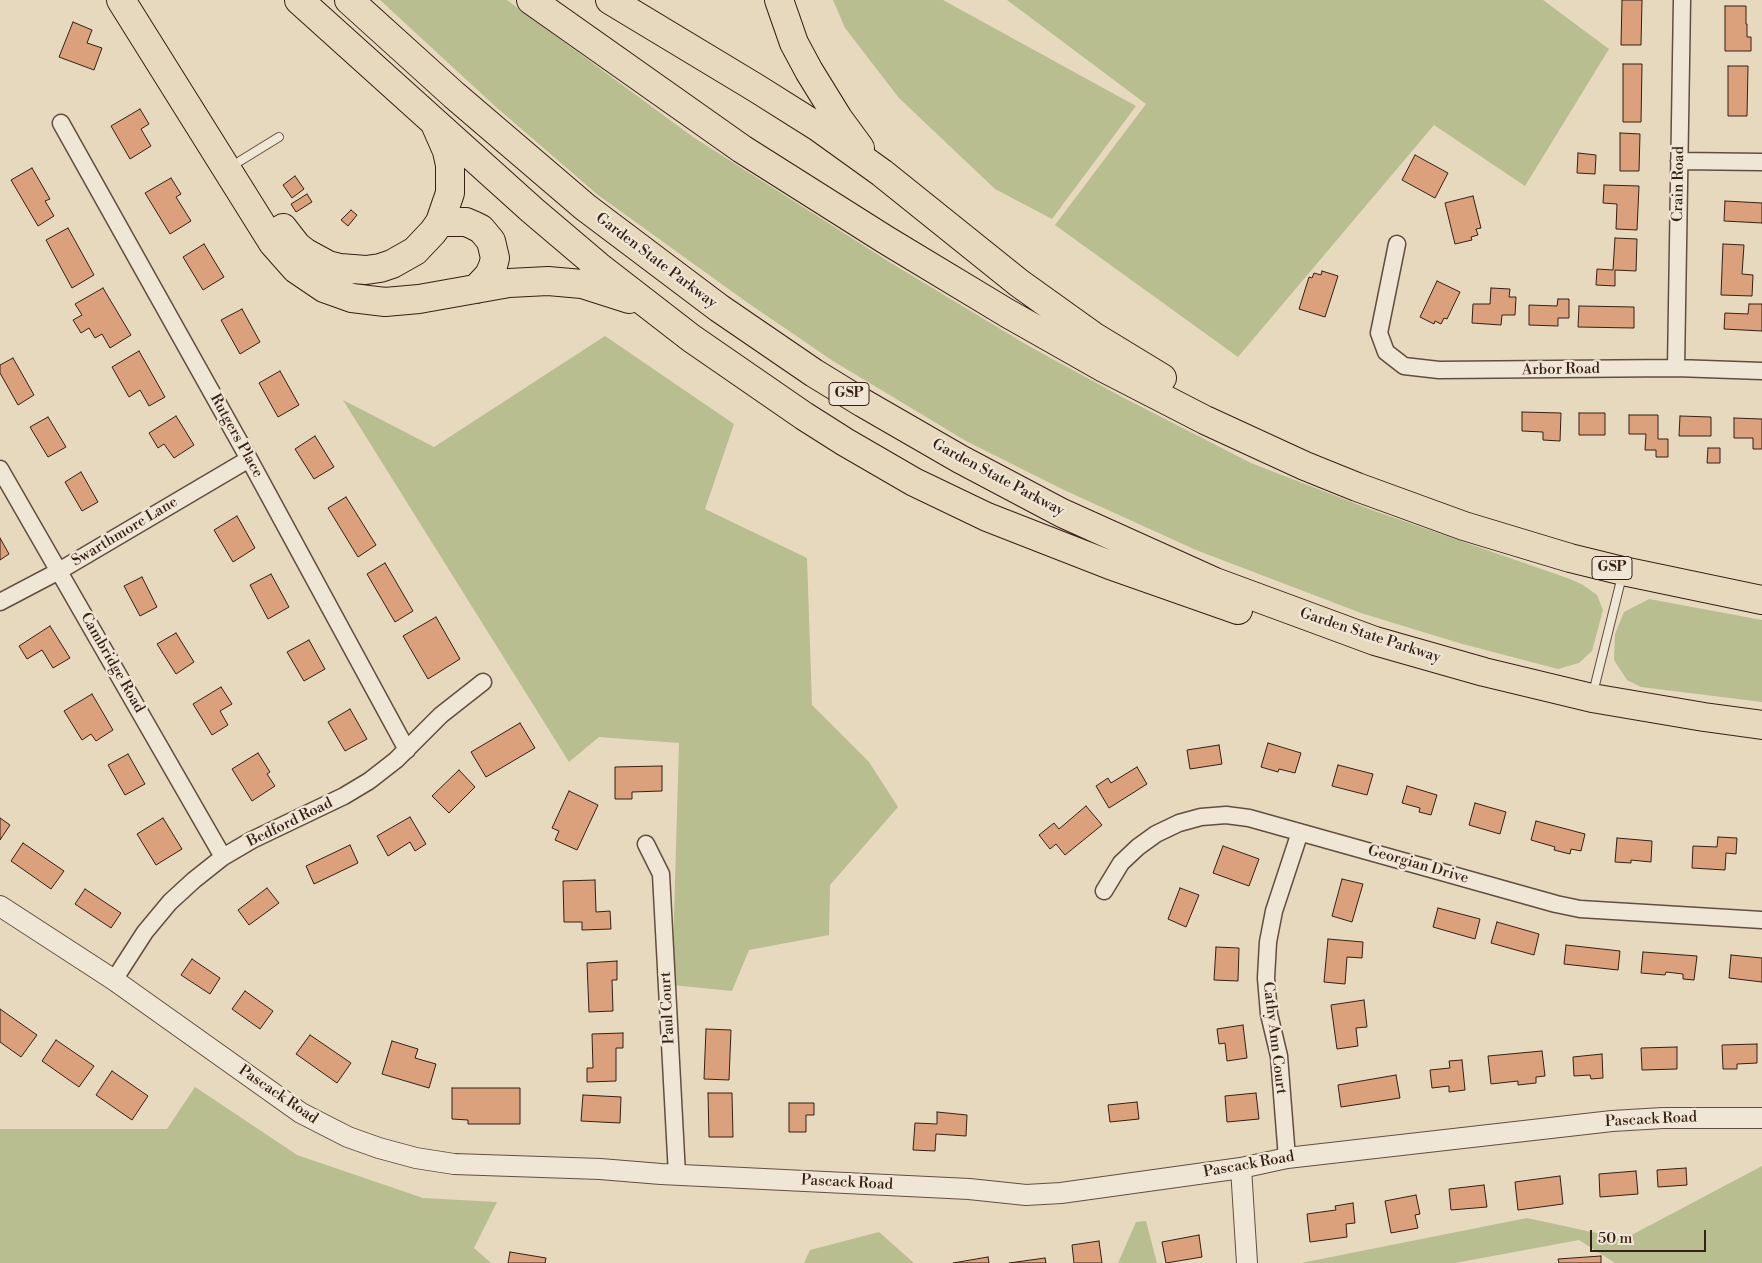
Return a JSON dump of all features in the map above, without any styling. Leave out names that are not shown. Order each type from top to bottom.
[{"type":"highway","points":[[121,0],[262,228],[278,250],[296,269],[324,288],[352,298],[400,301],[528,282],[566,282],[600,289],[649,308]]},
{"type":"highway","points":[[140,0],[280,224],[297,246],[328,265],[366,270],[392,264],[415,251],[440,222],[450,193],[450,172],[447,151],[433,121]]},
{"type":"highway","points":[[299,0],[532,210],[649,308],[727,365],[845,442],[914,482],[987,517],[1110,565],[1312,636],[1428,656]]},
{"type":"highway","name":"Garden State Parkway","points":[[349,0],[454,95],[585,207],[719,308],[863,403],[1062,513],[1215,582],[1375,641],[1484,672],[1592,698],[1762,725]]},
{"type":"highway","name":"GSP","points":[[531,0],[742,149],[886,240],[1006,313],[1104,368],[1205,420],[1253,443],[1357,487],[1464,526],[1623,571],[1762,600]]},
{"type":"highway","points":[[610,0],[787,107],[882,173],[1012,278],[1093,336],[1160,378],[1239,418],[1357,487]]},
{"type":"highway","points":[[779,0],[794,43],[822,95],[852,138],[882,173]]},
{"type":"highway","points":[[440,222],[466,222],[480,229],[491,241],[494,258],[493,266],[476,289]]},
{"type":"street","name":"Crain Road","points":[[1676,368],[1682,0]]},
{"type":"street","name":"Rutgers Place","points":[[61,123],[249,459],[407,750]]},
{"type":"street","points":[[1679,161],[1762,162]]},
{"type":"street","name":"Arbor Road","points":[[1397,244],[1379,333],[1386,352],[1404,366],[1438,370],[1676,368],[1762,371]]},
{"type":"street","name":"Swarthmore Lane","points":[[0,602],[59,572],[249,459]]},
{"type":"street","name":"Cambridge Road","points":[[0,469],[223,857]]},
{"type":"street","name":"Bedford Road","points":[[114,980],[145,932],[170,902],[194,880],[223,857],[252,840],[344,796],[369,781],[407,750],[441,715],[483,682]]},
{"type":"street","name":"Georgian Drive","points":[[1104,891],[1122,863],[1138,847],[1156,834],[1179,823],[1201,817],[1226,815],[1249,818],[1534,898],[1580,909],[1762,920]]},
{"type":"street","name":"Cathy Ann Court","points":[[1287,1158],[1279,1056],[1269,1014],[1266,978],[1268,942],[1274,911],[1300,832]]},
{"type":"street","name":"Paul Court","points":[[646,844],[661,874],[677,1175]]},
{"type":"street","name":"Pascack Road","points":[[0,906],[114,980],[301,1113],[348,1137],[379,1148],[416,1158],[454,1164],[600,1169],[677,1175],[969,1189],[1026,1195],[1061,1193],[1240,1168],[1287,1158],[1612,1121],[1663,1118],[1762,1118]]},
{"type":"street","points":[[1240,1168],[1247,1263]]},
{"type":"lane","points":[[240,161],[280,137]]},
{"type":"lane","points":[[1592,698],[1623,571]]},
{"type":"green space","points":[[380,0],[507,0],[693,137],[891,263],[1027,345],[1122,397],[1251,463],[1372,510],[1583,585],[1597,595],[1603,610],[1592,651],[1579,663],[1558,669],[1459,643],[1361,613],[1196,550],[1064,490],[966,441],[833,361],[748,303],[598,195],[496,107]]},
{"type":"green space","points":[[833,0],[943,0],[1136,106],[1052,219],[995,189],[899,98],[845,28]]},
{"type":"green space","points":[[1007,0],[1543,0],[1609,49],[1525,186],[1434,125],[1238,357],[1055,225],[1146,104]]},
{"type":"green space","points":[[605,336],[734,424],[705,509],[807,558],[812,705],[869,762],[898,807],[830,885],[829,935],[749,950],[732,991],[672,985],[679,743],[599,737],[569,762],[343,400],[434,447]]},
{"type":"green space","points":[[1649,599],[1762,620],[1762,702],[1641,687],[1627,680],[1614,660],[1615,634],[1624,612]]},
{"type":"green space","points":[[195,1087],[297,1155],[423,1198],[497,1202],[474,1248],[491,1263],[0,1263],[0,1129],[167,1129]]},
{"type":"green space","points":[[1762,1166],[1762,1263],[1615,1263],[1579,1240],[1455,1263],[1301,1263],[1527,1218],[1624,1239]]},
{"type":"green space","points":[[1146,1221],[1157,1263],[1118,1263],[1136,1222]]},
{"type":"green space","points":[[879,1232],[914,1263],[804,1263],[810,1250]]},
{"type":"building","points":[[1622,0],[1642,0],[1641,45],[1621,45]]},
{"type":"building","points":[[1725,6],[1746,6],[1747,37],[1751,37],[1751,51],[1725,51]]},
{"type":"building","points":[[73,22],[92,30],[87,43],[102,48],[94,70],[59,57]]},
{"type":"building","points":[[1623,64],[1642,64],[1641,122],[1623,122]]},
{"type":"building","points":[[1728,66],[1748,66],[1747,116],[1728,116]]},
{"type":"building","points":[[140,109],[149,124],[141,129],[151,146],[130,159],[111,126]]},
{"type":"building","points":[[1620,133],[1640,134],[1639,171],[1620,171]]},
{"type":"building","points":[[1578,153],[1596,155],[1595,174],[1577,173]]},
{"type":"building","points":[[1415,155],[1448,173],[1435,198],[1402,180]]},
{"type":"building","points":[[32,168],[50,199],[45,201],[54,216],[38,226],[11,180]]},
{"type":"building","points":[[295,176],[304,189],[292,198],[283,185]]},
{"type":"building","points":[[171,178],[181,194],[176,197],[191,221],[170,234],[145,193]]},
{"type":"building","points":[[1604,185],[1639,186],[1637,230],[1616,229],[1617,204],[1603,203]]},
{"type":"building","points":[[307,194],[312,202],[296,212],[291,204]]},
{"type":"building","points":[[1473,196],[1481,228],[1476,229],[1478,235],[1471,237],[1472,240],[1455,244],[1445,203]]},
{"type":"building","points":[[1725,201],[1762,203],[1762,223],[1724,221]]},
{"type":"building","points":[[351,210],[357,215],[348,226],[341,220]]},
{"type":"building","points":[[68,228],[94,275],[72,288],[46,240]]},
{"type":"building","points":[[1615,238],[1637,239],[1636,271],[1615,270],[1615,286],[1596,285],[1597,269],[1613,270]]},
{"type":"building","points":[[204,244],[224,277],[203,290],[183,257]]},
{"type":"building","points":[[1723,244],[1744,245],[1742,274],[1753,275],[1752,296],[1721,295]]},
{"type":"building","points":[[1322,271],[1338,276],[1325,317],[1299,309],[1309,277],[1312,278],[1314,273],[1321,275]]},
{"type":"building","points":[[1437,281],[1460,292],[1447,319],[1444,318],[1441,324],[1435,321],[1434,324],[1420,317]]},
{"type":"building","points":[[103,288],[131,335],[110,348],[102,334],[95,338],[89,328],[81,333],[73,320],[82,315],[75,304]]},
{"type":"building","points":[[1491,288],[1510,289],[1509,297],[1516,297],[1515,315],[1502,315],[1501,325],[1472,323],[1473,304],[1490,304]]},
{"type":"building","points":[[1558,299],[1569,299],[1569,318],[1558,318],[1558,326],[1529,325],[1529,305],[1557,306]]},
{"type":"building","points":[[1749,304],[1762,304],[1762,331],[1724,329],[1725,313],[1748,314]]},
{"type":"building","points":[[1579,306],[1634,307],[1634,328],[1578,327]]},
{"type":"building","points":[[242,309],[260,342],[240,354],[221,320]]},
{"type":"building","points":[[139,351],[165,397],[149,406],[140,390],[129,397],[112,367]]},
{"type":"building","points":[[13,358],[34,395],[18,405],[0,373],[0,365]]},
{"type":"building","points":[[280,371],[299,405],[278,417],[259,383]]},
{"type":"building","points":[[1522,412],[1561,413],[1560,441],[1543,440],[1543,432],[1522,431]]},
{"type":"building","points":[[1579,413],[1605,413],[1605,435],[1579,435]]},
{"type":"building","points":[[1629,415],[1658,415],[1658,439],[1668,439],[1668,457],[1656,457],[1656,450],[1645,450],[1646,434],[1629,434]]},
{"type":"building","points":[[176,416],[194,445],[174,458],[164,444],[158,448],[149,433]]},
{"type":"building","points":[[1680,416],[1711,417],[1711,436],[1679,436]]},
{"type":"building","points":[[48,417],[66,447],[48,457],[30,427]]},
{"type":"building","points":[[1734,418],[1762,419],[1762,449],[1753,449],[1753,438],[1734,438]]},
{"type":"building","points":[[315,436],[334,467],[314,479],[295,449]]},
{"type":"building","points":[[1708,448],[1720,448],[1720,463],[1707,463]]},
{"type":"building","points":[[81,472],[98,502],[82,511],[65,482]]},
{"type":"building","points":[[346,497],[376,545],[358,557],[328,508]]},
{"type":"building","points":[[237,516],[255,548],[233,562],[214,530]]},
{"type":"building","points":[[0,538],[9,554],[0,560]]},
{"type":"building","points":[[385,563],[413,611],[395,622],[367,574]]},
{"type":"building","points":[[271,574],[289,607],[268,619],[250,585]]},
{"type":"building","points":[[142,577],[157,607],[140,616],[124,586]]},
{"type":"building","points":[[436,617],[460,659],[428,679],[403,636]]},
{"type":"building","points":[[50,626],[70,658],[53,668],[42,650],[27,659],[19,646]]},
{"type":"building","points":[[176,633],[194,662],[176,674],[157,644]]},
{"type":"building","points":[[309,640],[325,669],[304,681],[287,652]]},
{"type":"building","points":[[221,687],[232,704],[220,711],[228,725],[212,735],[193,704]]},
{"type":"building","points":[[92,694],[113,730],[96,741],[91,734],[82,740],[64,711]]},
{"type":"building","points":[[350,709],[367,739],[345,751],[328,722]]},
{"type":"building","points":[[520,723],[535,748],[486,777],[471,752]]},
{"type":"building","points":[[1268,743],[1301,753],[1295,773],[1279,769],[1278,772],[1261,767]]},
{"type":"building","points":[[1219,745],[1222,764],[1190,769],[1187,750]]},
{"type":"building","points":[[258,753],[270,772],[267,774],[275,786],[252,801],[232,769]]},
{"type":"building","points":[[128,754],[145,784],[125,795],[108,765]]},
{"type":"building","points":[[1338,765],[1373,774],[1367,795],[1332,786]]},
{"type":"building","points":[[662,766],[662,791],[632,792],[632,799],[615,799],[615,767]]},
{"type":"building","points":[[1137,767],[1147,784],[1109,808],[1096,786],[1108,778],[1111,783]]},
{"type":"building","points":[[459,770],[475,787],[449,813],[432,796]]},
{"type":"building","points":[[1407,786],[1437,795],[1431,815],[1419,812],[1420,808],[1402,803]]},
{"type":"building","points":[[569,791],[598,805],[577,850],[555,840],[559,831],[552,828]]},
{"type":"building","points":[[1475,803],[1506,812],[1500,834],[1469,825]]},
{"type":"building","points":[[1086,806],[1102,825],[1065,855],[1056,844],[1050,849],[1039,835],[1054,823],[1059,829]]},
{"type":"building","points":[[410,817],[426,844],[415,851],[410,842],[388,856],[377,836]]},
{"type":"building","points":[[0,818],[10,825],[0,840]]},
{"type":"building","points":[[163,818],[182,849],[156,865],[137,834]]},
{"type":"building","points":[[1536,821],[1585,834],[1581,851],[1571,849],[1570,854],[1554,850],[1555,847],[1531,840]]},
{"type":"building","points":[[1718,837],[1737,838],[1736,854],[1726,853],[1725,870],[1692,868],[1693,846],[1717,847]]},
{"type":"building","points":[[1617,838],[1652,841],[1651,862],[1631,860],[1631,863],[1615,862]]},
{"type":"building","points":[[23,843],[64,871],[51,889],[11,861]]},
{"type":"building","points":[[350,845],[358,863],[314,884],[306,866]]},
{"type":"building","points":[[1223,846],[1259,859],[1249,886],[1213,873]]},
{"type":"building","points":[[1342,879],[1363,884],[1352,922],[1332,916]]},
{"type":"building","points":[[595,880],[596,912],[610,911],[611,929],[582,930],[582,922],[564,922],[563,881]]},
{"type":"building","points":[[267,888],[279,903],[249,925],[238,910]]},
{"type":"building","points":[[1180,888],[1199,895],[1186,927],[1168,919]]},
{"type":"building","points":[[85,889],[121,913],[111,928],[75,904]]},
{"type":"building","points":[[1438,908],[1480,919],[1475,939],[1433,927]]},
{"type":"building","points":[[1497,922],[1539,934],[1534,955],[1491,943]]},
{"type":"building","points":[[1328,939],[1363,942],[1362,958],[1347,957],[1345,984],[1324,982]]},
{"type":"building","points":[[1566,945],[1620,951],[1618,970],[1564,964]]},
{"type":"building","points":[[1216,947],[1239,948],[1238,981],[1214,980]]},
{"type":"building","points":[[1643,952],[1697,956],[1694,980],[1683,979],[1683,974],[1666,972],[1665,975],[1641,973]]},
{"type":"building","points":[[1731,955],[1762,958],[1762,982],[1729,978]]},
{"type":"building","points":[[192,959],[220,978],[210,994],[181,975]]},
{"type":"building","points":[[617,961],[617,980],[612,980],[613,1011],[589,1012],[587,963]]},
{"type":"building","points":[[245,991],[273,1011],[260,1029],[232,1009]]},
{"type":"building","points":[[1364,1000],[1367,1027],[1356,1028],[1358,1046],[1337,1049],[1331,1005]]},
{"type":"building","points":[[0,1009],[37,1035],[21,1057],[0,1042]]},
{"type":"building","points":[[1243,1025],[1247,1058],[1227,1061],[1225,1043],[1219,1044],[1217,1029]]},
{"type":"building","points":[[706,1029],[731,1030],[729,1080],[704,1079]]},
{"type":"building","points":[[623,1033],[623,1048],[616,1048],[616,1081],[587,1082],[587,1068],[593,1068],[592,1034]]},
{"type":"building","points":[[310,1035],[351,1063],[337,1083],[296,1054]]},
{"type":"building","points":[[56,1040],[94,1066],[79,1087],[42,1061]]},
{"type":"building","points":[[392,1041],[418,1049],[415,1058],[436,1064],[429,1088],[382,1074]]},
{"type":"building","points":[[1757,1044],[1757,1063],[1737,1064],[1737,1069],[1723,1069],[1722,1045]]},
{"type":"building","points":[[1677,1047],[1677,1069],[1642,1070],[1641,1048]]},
{"type":"building","points":[[1542,1051],[1545,1076],[1536,1077],[1536,1083],[1518,1085],[1518,1081],[1491,1084],[1488,1056]]},
{"type":"building","points":[[1602,1054],[1603,1078],[1591,1079],[1590,1075],[1574,1076],[1573,1057]]},
{"type":"building","points":[[1462,1060],[1465,1090],[1449,1092],[1449,1086],[1432,1088],[1430,1070],[1450,1068],[1449,1061]]},
{"type":"building","points":[[112,1071],[148,1096],[132,1120],[96,1095]]},
{"type":"building","points":[[1396,1075],[1400,1098],[1341,1107],[1338,1085]]},
{"type":"building","points":[[452,1088],[520,1088],[520,1124],[468,1124],[468,1120],[452,1119]]},
{"type":"building","points":[[708,1093],[732,1093],[733,1137],[709,1137]]},
{"type":"building","points":[[1256,1093],[1259,1119],[1227,1122],[1225,1096]]},
{"type":"building","points":[[583,1095],[621,1097],[620,1123],[581,1121]]},
{"type":"building","points":[[1137,1102],[1139,1119],[1110,1122],[1108,1105]]},
{"type":"building","points":[[789,1103],[814,1103],[814,1115],[806,1115],[806,1132],[789,1132]]},
{"type":"building","points":[[937,1112],[967,1115],[966,1136],[936,1134],[935,1151],[913,1150],[915,1123],[937,1124]]},
{"type":"building","points":[[1686,1168],[1687,1185],[1658,1187],[1657,1170]]},
{"type":"building","points":[[1636,1171],[1638,1194],[1600,1197],[1599,1174]]},
{"type":"building","points":[[1560,1176],[1563,1204],[1518,1210],[1515,1182]]},
{"type":"building","points":[[1484,1185],[1487,1207],[1451,1210],[1449,1189]]},
{"type":"building","points":[[1416,1195],[1420,1214],[1415,1215],[1418,1228],[1391,1233],[1385,1201]]},
{"type":"building","points":[[1353,1203],[1355,1223],[1346,1224],[1347,1237],[1310,1242],[1307,1214],[1336,1210],[1335,1206]]},
{"type":"building","points":[[1199,1235],[1202,1257],[1166,1263],[1162,1242]]},
{"type":"building","points":[[1099,1241],[1102,1263],[1074,1263],[1072,1245]]},
{"type":"building","points":[[510,1252],[546,1258],[545,1263],[508,1263]]},
{"type":"building","points":[[1601,1256],[1601,1263],[1559,1263],[1558,1259]]},
{"type":"building","points":[[988,1257],[989,1263],[953,1263]]},
{"type":"building","points":[[1045,1258],[1046,1263],[1009,1263]]}]
